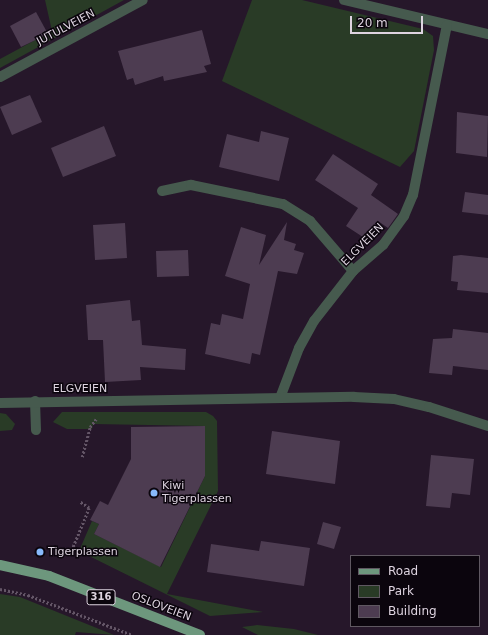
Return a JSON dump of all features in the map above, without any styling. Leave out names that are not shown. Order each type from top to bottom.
[{"type":"main road","name":"OSLOVEIEN","points":[[0,565],[49,576],[200,635]]},
{"type":"street","name":"JUTULVEIEN","points":[[0,77],[143,0]]},
{"type":"street","points":[[344,0],[488,34]]},
{"type":"street","name":"ELGVEIEN","points":[[280,398],[299,348],[314,321],[353,271],[393,233],[413,195],[447,25]]},
{"type":"street","points":[[162,191],[191,186],[245,194],[283,204],[310,221],[353,271]]},
{"type":"street","name":"ELGVEIEN","points":[[0,403],[280,398],[394,399],[488,426]]},
{"type":"street","points":[[35,402],[36,430]]},
{"type":"path","points":[[82,457],[90,427],[98,417]]},
{"type":"path","points":[[70,554],[89,508],[80,502]]},
{"type":"path","points":[[0,589],[28,595],[132,635]]},
{"type":"green space","points":[[45,0],[124,0],[0,68],[0,59],[52,31]]},
{"type":"green space","points":[[252,0],[302,0],[423,29],[433,36],[434,50],[414,151],[400,167],[222,81]]},
{"type":"green space","points":[[62,412],[206,412],[213,416],[217,421],[218,491],[167,594],[263,612],[210,616],[79,551],[92,521],[99,524],[94,534],[161,567],[205,476],[205,426],[93,424],[92,429],[67,429],[53,422]]},
{"type":"green space","points":[[0,413],[6,414],[15,424],[12,430],[0,431]]},
{"type":"green space","points":[[0,594],[20,597],[114,635],[76,632],[75,635],[0,635]]},
{"type":"green space","points":[[257,625],[294,629],[318,635],[258,635],[242,627]]},
{"type":"building","points":[[36,12],[48,34],[21,47],[10,26]]},
{"type":"building","points":[[202,30],[211,64],[204,66],[207,72],[164,81],[163,76],[135,85],[133,78],[127,80],[118,51]]},
{"type":"building","points":[[30,95],[42,122],[12,135],[0,107]]},
{"type":"building","points":[[457,112],[488,116],[487,157],[456,153]]},
{"type":"building","points":[[104,126],[116,156],[63,177],[51,148]]},
{"type":"building","points":[[261,131],[289,138],[279,181],[219,167],[227,134],[259,142]]},
{"type":"building","points":[[333,154],[378,184],[371,195],[398,214],[388,228],[378,221],[366,239],[346,226],[358,208],[315,180]]},
{"type":"building","points":[[465,192],[488,195],[488,215],[462,212]]},
{"type":"building","points":[[287,222],[284,240],[296,244],[294,250],[304,253],[297,274],[278,271],[260,355],[252,353],[250,364],[205,354],[211,323],[220,325],[222,314],[243,319],[250,284],[225,276],[241,227],[266,235],[259,265]]},
{"type":"building","points":[[125,223],[127,258],[95,260],[93,225]]},
{"type":"building","points":[[188,250],[189,276],[157,277],[156,251]]},
{"type":"building","points":[[461,255],[488,258],[488,293],[457,290],[458,282],[451,281],[453,256]]},
{"type":"building","points":[[130,300],[132,321],[140,320],[142,345],[186,349],[185,370],[140,367],[141,380],[105,382],[103,340],[88,340],[86,305]]},
{"type":"building","points":[[453,329],[488,333],[488,370],[453,366],[452,375],[429,373],[433,339],[452,338]]},
{"type":"building","points":[[205,426],[205,476],[160,567],[94,534],[99,524],[90,520],[100,501],[108,505],[131,459],[131,427]]},
{"type":"building","points":[[272,431],[340,441],[335,484],[266,474]]},
{"type":"building","points":[[431,455],[474,459],[470,495],[452,493],[450,508],[426,506]]},
{"type":"building","points":[[323,522],[341,527],[334,549],[317,544]]},
{"type":"building","points":[[261,541],[310,548],[304,586],[207,572],[211,544],[259,551]]},
{"type":"place","name":"Kiwi Tigerplassen","points":[[154,493]]},
{"type":"place","name":"Tigerplassen","points":[[40,552]]}]
